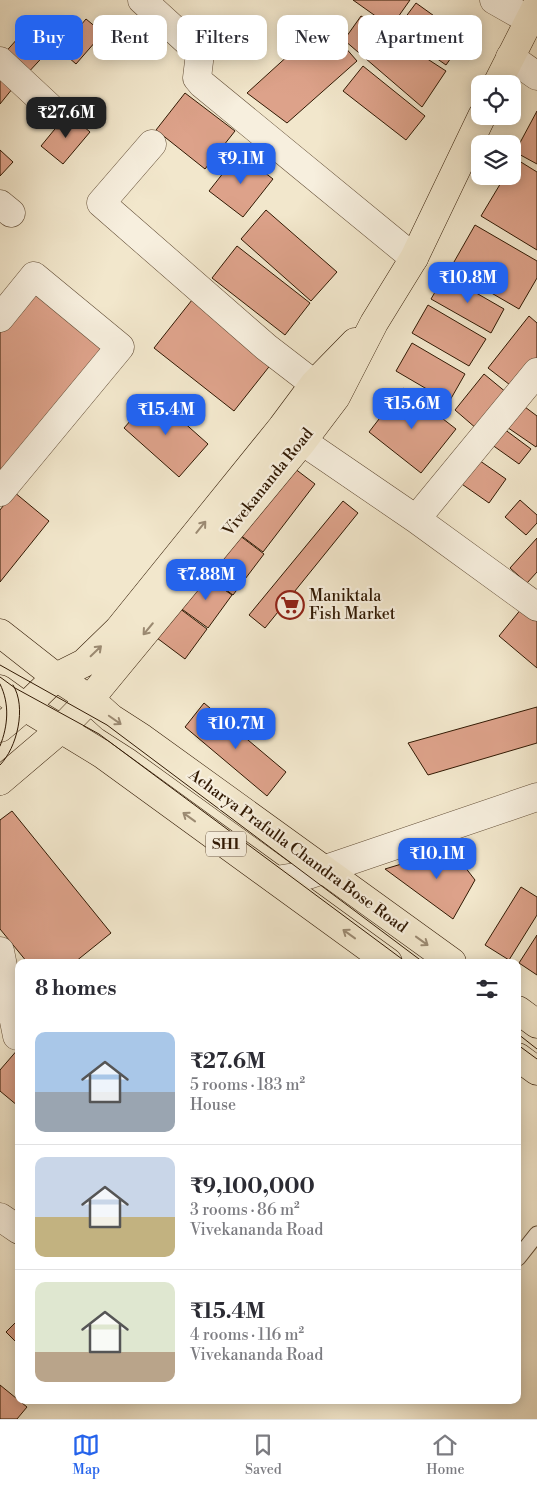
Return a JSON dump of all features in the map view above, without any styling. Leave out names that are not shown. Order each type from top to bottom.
[{"type":"main road","points":[[501,75],[533,12]]},
{"type":"main road","name":"Vivekananda Road","points":[[5,776],[60,730],[90,699],[374,323],[414,258],[478,125]]},
{"type":"main road","name":"Vivekananda Road","points":[[0,728],[25,708],[56,677],[84,663],[118,630],[292,434]]},
{"type":"main road","name":"Acharya Prafulla Chandra Bose Road","points":[[9,640],[56,677],[90,699],[111,718],[142,738],[448,959]]},
{"type":"main road","name":"SH1","points":[[0,689],[25,708],[102,754],[384,959]]},
{"type":"main road","points":[[521,1012],[537,1024]]},
{"type":"main road","points":[[521,1059],[537,1071]]},
{"type":"street","points":[[142,0],[200,53],[197,78],[202,84],[414,258]]},
{"type":"street","points":[[494,0],[533,12]]},
{"type":"street","points":[[510,57],[537,76]]},
{"type":"street","points":[[0,61],[58,114]]},
{"type":"street","points":[[152,144],[101,203],[266,347],[325,390]]},
{"type":"street","points":[[0,318],[34,276],[120,347],[0,492]]},
{"type":"street","points":[[416,519],[537,372]]},
{"type":"street","points":[[292,434],[536,604]]},
{"type":"street","points":[[276,880],[308,875],[537,797]]},
{"type":"street","points":[[0,950],[15,1026]]},
{"type":"street","points":[[0,1217],[15,1227]]},
{"type":"lane","points":[[521,1254],[537,1234]]},
{"type":"building","points":[[353,0],[410,0],[399,15],[374,15]]},
{"type":"building","points":[[416,3],[433,15],[407,15]]},
{"type":"building","points":[[86,19],[93,25],[93,44],[83,56],[83,23]]},
{"type":"building","points":[[358,20],[358,52],[348,43],[348,34]]},
{"type":"building","points":[[15,41],[15,60],[40,60],[25,76],[2,56]]},
{"type":"building","points":[[348,51],[357,61],[287,123],[247,93],[283,60],[348,60]]},
{"type":"building","points":[[71,60],[79,60],[76,64]]},
{"type":"building","points":[[367,60],[429,60],[446,71],[422,107]]},
{"type":"building","points":[[439,60],[450,60],[446,65]]},
{"type":"building","points":[[363,66],[425,116],[406,140],[343,91]]},
{"type":"building","points":[[0,68],[17,83],[0,104]]},
{"type":"building","points":[[185,93],[235,131],[205,169],[156,130]]},
{"type":"building","points":[[537,111],[537,164],[521,155],[521,141]]},
{"type":"building","points":[[68,113],[90,132],[63,164],[41,146]]},
{"type":"building","points":[[0,150],[13,162],[0,176]]},
{"type":"building","points":[[239,153],[273,179],[243,217],[209,191]]},
{"type":"building","points":[[521,162],[537,172],[537,250],[481,216],[500,185],[521,185]]},
{"type":"building","points":[[266,210],[337,272],[311,301],[241,239]]},
{"type":"building","points":[[475,225],[537,261],[537,278],[519,309],[450,269]]},
{"type":"building","points":[[237,246],[310,303],[285,335],[212,278]]},
{"type":"building","points":[[445,275],[504,309],[491,333],[431,299]]},
{"type":"building","points":[[32,286],[107,346],[0,480],[0,325]]},
{"type":"building","points":[[192,300],[272,363],[234,411],[154,348]]},
{"type":"building","points":[[428,305],[486,339],[469,366],[412,333]]},
{"type":"building","points":[[529,316],[537,323],[537,358],[514,388],[488,368]]},
{"type":"building","points":[[412,343],[465,374],[449,402],[396,371]]},
{"type":"building","points":[[484,374],[507,393],[477,429],[455,410]]},
{"type":"building","points":[[403,388],[456,429],[421,473],[369,432]]},
{"type":"building","points":[[153,395],[208,444],[179,477],[124,428]]},
{"type":"building","points":[[517,401],[537,416],[536,447],[501,423]]},
{"type":"building","points":[[500,426],[531,449],[519,464],[488,442]]},
{"type":"building","points":[[473,456],[506,479],[489,503],[456,480]]},
{"type":"building","points":[[286,462],[315,484],[263,552],[235,531]]},
{"type":"building","points":[[14,492],[49,521],[0,582],[0,510]]},
{"type":"building","points":[[520,500],[537,515],[537,523],[526,535],[505,517]]},
{"type":"building","points":[[343,501],[358,513],[265,628],[249,615]]},
{"type":"building","points":[[235,532],[264,554],[233,595],[204,574]]},
{"type":"building","points":[[537,538],[537,572],[527,583],[510,568]]},
{"type":"building","points":[[203,575],[232,595],[208,628],[179,607]]},
{"type":"building","points":[[179,608],[207,629],[185,659],[157,638]]},
{"type":"building","points":[[522,608],[537,621],[537,668],[499,636]]},
{"type":"building","points":[[204,703],[286,772],[267,796],[185,727]]},
{"type":"building","points":[[537,707],[537,743],[428,775],[408,743]]},
{"type":"building","points":[[12,811],[111,933],[79,959],[25,959],[0,929],[0,820]]},
{"type":"building","points":[[451,849],[475,880],[453,919],[385,869]]},
{"type":"building","points":[[521,887],[537,897],[537,915],[510,959],[485,945]]},
{"type":"building","points":[[537,935],[537,975],[521,964],[521,960]]},
{"type":"building","points":[[15,1053],[15,1104],[0,1091],[0,1070]]},
{"type":"building","points":[[15,1323],[15,1341],[6,1332]]},
{"type":"building","points":[[0,1385],[15,1397],[15,1404],[23,1404],[27,1407],[17,1419],[0,1419]]},
{"type":"tram line","points":[[0,665],[107,725],[419,959]]},
{"type":"tram line","points":[[0,677],[15,688],[99,734],[402,959]]},
{"type":"tram line","points":[[0,684],[7,707],[5,731],[0,746]]},
{"type":"tram line","points":[[0,765],[11,748],[20,715],[17,694],[13,685]]},
{"type":"tram line","points":[[521,1036],[537,1049]]},
{"type":"tram line","points":[[521,1047],[537,1059]]},
{"type":"place","name":"Maniktala Fish Market","points":[[290,605]]}]
